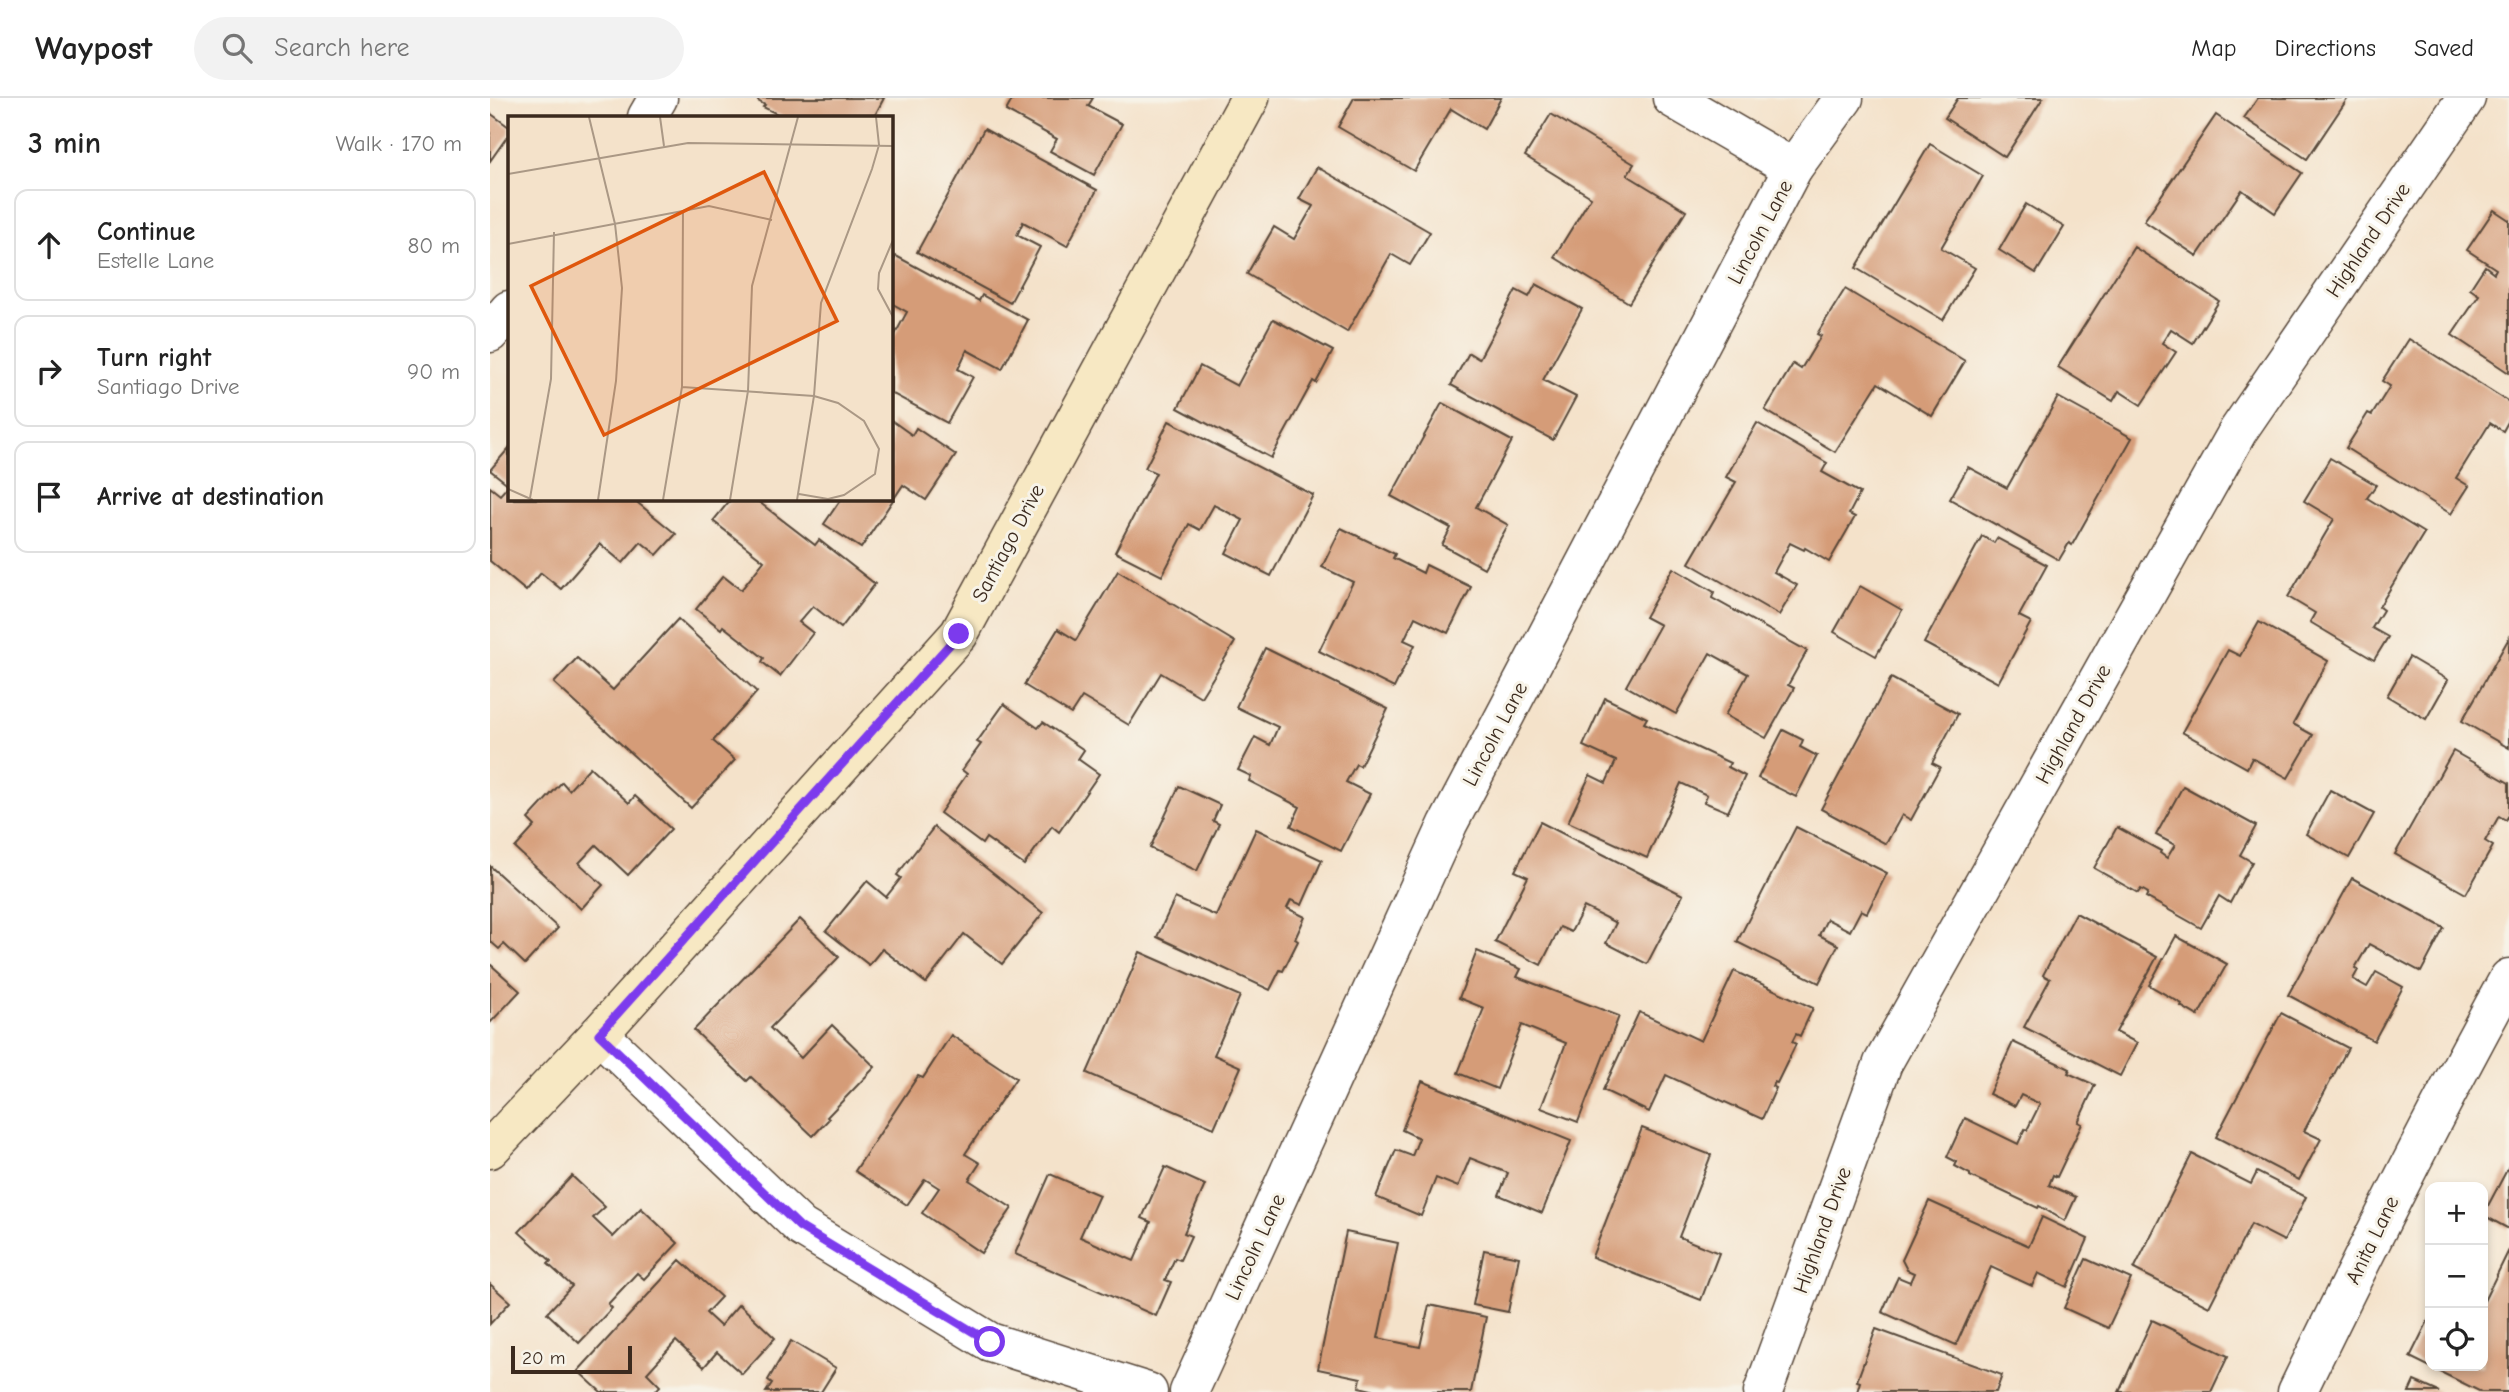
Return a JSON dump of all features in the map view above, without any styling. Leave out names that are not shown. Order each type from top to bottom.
[{"type":"street","points":[[648,116],[658,98]]},
{"type":"street","name":"Santiago Drive","points":[[490,1149],[599,1034],[959,634],[1250,98]]},
{"type":"street","points":[[1672,98],[1793,168]]},
{"type":"street","name":"Lincoln Lane","points":[[1189,1392],[1448,824],[1793,168],[1844,98]]},
{"type":"street","name":"Highland Drive","points":[[1763,1392],[1883,1063],[2238,431],[2466,98]]},
{"type":"street","points":[[490,333],[508,311]]},
{"type":"street","name":"Anita Lane","points":[[2297,1392],[2452,1081],[2509,978]]},
{"type":"street","points":[[599,1034],[800,1227],[990,1342],[1148,1392]]},
{"type":"building","points":[[759,98],[884,98],[875,116],[781,116],[763,107],[765,105],[758,101]]},
{"type":"building","points":[[1013,98],[1093,98],[1088,106],[1122,124],[1094,175],[1050,151],[1057,139],[1006,111]]},
{"type":"building","points":[[1354,98],[1501,98],[1484,129],[1451,109],[1414,171],[1338,127]]},
{"type":"building","points":[[1958,98],[2043,98],[2005,157],[1945,118]]},
{"type":"building","points":[[2258,98],[2348,98],[2307,159],[2244,118]]},
{"type":"building","points":[[490,113],[508,126],[508,135],[490,161]]},
{"type":"building","points":[[1551,114],[1634,164],[1627,175],[1686,211],[1629,303],[1554,257],[1591,197],[1525,156]]},
{"type":"building","points":[[2216,115],[2302,173],[2275,213],[2242,190],[2197,256],[2144,221]]},
{"type":"building","points":[[984,129],[1097,190],[1067,246],[1023,222],[1017,235],[1040,247],[1010,303],[917,252]]},
{"type":"building","points":[[1930,144],[1983,176],[1941,248],[1975,268],[1943,320],[1856,268]]},
{"type":"building","points":[[1317,167],[1430,232],[1410,265],[1391,254],[1347,332],[1247,274],[1274,227],[1294,239],[1313,206],[1299,199]]},
{"type":"building","points":[[2026,204],[2064,227],[2036,273],[1999,250]]},
{"type":"building","points":[[2494,210],[2509,220],[2509,373],[2452,335],[2479,295],[2470,289],[2485,266],[2494,273],[2496,269],[2467,250]]},
{"type":"building","points":[[2134,247],[2219,301],[2193,343],[2171,329],[2162,343],[2176,352],[2141,405],[2119,391],[2113,401],[2058,367]]},
{"type":"building","points":[[896,256],[979,301],[982,295],[1028,320],[1002,369],[967,350],[958,369],[973,377],[947,423],[892,394],[892,340],[907,312],[892,304],[892,264]]},
{"type":"building","points":[[1536,284],[1582,309],[1543,380],[1576,397],[1553,440],[1451,385],[1469,353],[1479,359],[1516,290],[1529,297]]},
{"type":"building","points":[[1845,289],[1965,361],[1932,416],[1878,383],[1835,452],[1765,410],[1793,364],[1801,369],[1821,336],[1817,334]]},
{"type":"building","points":[[1273,319],[1333,351],[1316,383],[1313,381],[1271,458],[1178,408],[1200,366],[1237,386]]},
{"type":"building","points":[[2409,339],[2509,402],[2509,420],[2503,431],[2490,423],[2456,478],[2469,486],[2451,514],[2346,448],[2368,413],[2372,415],[2390,386],[2382,381]]},
{"type":"building","points":[[2058,397],[2132,438],[2072,545],[2069,543],[2059,560],[1950,499],[1968,467],[2007,488]]},
{"type":"building","points":[[1442,403],[1512,441],[1476,507],[1508,525],[1484,568],[1442,545],[1451,528],[1391,496]]},
{"type":"building","points":[[892,421],[912,435],[916,428],[956,455],[926,500],[903,485],[861,548],[824,524],[840,500],[892,500]]},
{"type":"building","points":[[1169,421],[1313,495],[1271,576],[1226,553],[1243,520],[1214,505],[1200,530],[1189,524],[1162,576],[1115,552],[1156,473],[1145,468]]},
{"type":"building","points":[[1757,423],[1827,463],[1822,472],[1860,493],[1849,514],[1855,517],[1829,562],[1790,543],[1774,572],[1797,585],[1779,615],[1689,563],[1736,482],[1726,477]]},
{"type":"building","points":[[508,449],[508,484],[490,470]]},
{"type":"building","points":[[2330,458],[2376,485],[2367,498],[2424,533],[2379,607],[2383,610],[2372,628],[2388,637],[2374,660],[2310,622],[2315,613],[2288,597],[2334,519],[2304,501]]},
{"type":"building","points":[[508,486],[508,500],[634,500],[676,534],[657,555],[641,542],[623,563],[600,544],[561,589],[541,573],[526,591],[490,561],[490,487],[500,495]]},
{"type":"building","points":[[730,500],[756,500],[815,545],[819,540],[875,584],[841,628],[813,606],[799,622],[813,633],[780,676],[762,662],[764,658],[696,609],[723,576],[741,590],[764,561],[713,521]]},
{"type":"building","points":[[1341,528],[1395,554],[1393,558],[1423,573],[1426,565],[1471,587],[1448,633],[1415,617],[1404,640],[1415,645],[1394,688],[1319,651],[1353,582],[1322,567]]},
{"type":"building","points":[[1982,536],[1994,543],[1997,538],[2047,565],[2019,616],[2031,622],[1998,683],[1924,643]]},
{"type":"building","points":[[1673,568],[1714,592],[1712,598],[1807,651],[1788,685],[1794,688],[1766,738],[1725,715],[1748,674],[1710,653],[1676,714],[1626,686],[1660,625],[1645,617]]},
{"type":"building","points":[[1118,571],[1235,642],[1201,697],[1161,673],[1129,725],[1082,697],[1071,714],[1024,685],[1058,629],[1076,640]]},
{"type":"building","points":[[1860,586],[1902,610],[1876,656],[1834,632]]},
{"type":"building","points":[[678,619],[757,692],[713,741],[735,760],[691,808],[554,683],[577,658],[613,690]]},
{"type":"building","points":[[2259,622],[2328,661],[2293,724],[2313,735],[2288,778],[2252,758],[2247,768],[2182,732],[2228,650],[2240,656]]},
{"type":"building","points":[[2509,638],[2509,748],[2462,721]]},
{"type":"building","points":[[1265,648],[1388,709],[1360,766],[1356,764],[1346,782],[1370,794],[1341,851],[1291,826],[1300,807],[1249,781],[1251,776],[1238,770],[1255,737],[1270,745],[1278,727],[1236,707]]},
{"type":"building","points":[[2409,657],[2448,680],[2426,719],[2387,696]]},
{"type":"building","points":[[1891,678],[1958,714],[1932,763],[1940,767],[1911,820],[1902,815],[1886,844],[1821,809]]},
{"type":"building","points":[[1605,698],[1647,718],[1644,723],[1730,763],[1728,767],[1745,776],[1728,812],[1704,802],[1707,795],[1681,783],[1647,858],[1568,822],[1590,775],[1606,783],[1616,761],[1583,746]]},
{"type":"building","points":[[1004,704],[1038,728],[1043,722],[1084,750],[1078,759],[1099,774],[1059,832],[1052,826],[1024,865],[986,838],[982,844],[940,813],[967,774],[962,770],[981,744],[977,742]]},
{"type":"building","points":[[1783,730],[1803,740],[1800,747],[1817,756],[1796,797],[1758,778]]},
{"type":"building","points":[[2453,751],[2509,783],[2509,815],[2506,820],[2499,816],[2485,841],[2493,846],[2466,894],[2395,854]]},
{"type":"building","points":[[590,767],[629,803],[635,796],[671,829],[628,875],[596,845],[579,863],[603,885],[581,909],[515,848],[535,826],[528,819],[562,782],[569,790]]},
{"type":"building","points":[[1179,786],[1220,805],[1213,821],[1219,824],[1197,871],[1150,848]]},
{"type":"building","points":[[2183,786],[2256,826],[2240,855],[2252,862],[2230,903],[2219,896],[2201,928],[2146,897],[2148,893],[2141,889],[2138,893],[2094,868],[2117,827],[2161,851],[2167,858],[2175,845],[2156,835]]},
{"type":"building","points":[[2330,790],[2374,814],[2349,858],[2306,834]]},
{"type":"building","points":[[1540,822],[1683,895],[1647,964],[1606,943],[1616,923],[1584,907],[1571,932],[1560,927],[1541,965],[1495,942],[1528,877],[1515,871]]},
{"type":"building","points":[[934,827],[1043,913],[1002,964],[964,934],[926,983],[882,949],[869,965],[826,931],[867,881],[886,897],[901,878],[897,875]]},
{"type":"building","points":[[1796,827],[1887,873],[1867,913],[1861,910],[1850,931],[1827,919],[1819,935],[1838,945],[1819,983],[1737,942]]},
{"type":"building","points":[[1256,829],[1322,860],[1302,905],[1291,900],[1287,908],[1305,917],[1295,939],[1298,941],[1270,990],[1157,937],[1175,898],[1216,916]]},
{"type":"building","points":[[490,866],[558,928],[525,964],[504,944],[499,949],[490,941]]},
{"type":"building","points":[[2352,878],[2444,928],[2421,972],[2369,944],[2355,968],[2358,970],[2353,979],[2367,987],[2376,972],[2403,987],[2374,1041],[2288,995]]},
{"type":"building","points":[[2076,913],[2157,957],[2116,1032],[2137,1043],[2120,1076],[2024,1027],[2050,979],[2043,975]]},
{"type":"building","points":[[800,919],[839,957],[770,1028],[801,1058],[832,1025],[875,1067],[827,1117],[829,1119],[813,1136],[751,1077],[747,1081],[694,1030]]},
{"type":"building","points":[[2176,936],[2227,964],[2198,1016],[2149,985]]},
{"type":"building","points":[[1477,951],[1521,969],[1517,977],[1619,1016],[1578,1122],[1541,1108],[1566,1043],[1522,1025],[1497,1089],[1458,1073],[1484,1008],[1459,998]]},
{"type":"building","points":[[1140,952],[1240,996],[1214,1055],[1241,1067],[1214,1128],[1087,1073]]},
{"type":"building","points":[[490,964],[520,991],[490,1023]]},
{"type":"building","points":[[1734,971],[1813,1008],[1800,1036],[1796,1034],[1792,1042],[1796,1044],[1777,1083],[1774,1082],[1772,1086],[1776,1088],[1762,1119],[1666,1075],[1649,1112],[1603,1090],[1639,1012],[1701,1041]]},
{"type":"building","points":[[2281,1013],[2348,1048],[2304,1131],[2321,1139],[2299,1180],[2216,1137]]},
{"type":"building","points":[[951,1035],[1016,1078],[965,1154],[980,1163],[969,1180],[1012,1208],[981,1253],[922,1213],[939,1188],[925,1179],[907,1205],[855,1171],[918,1076],[923,1078]]},
{"type":"building","points":[[2013,1042],[2070,1069],[2068,1073],[2095,1085],[2078,1122],[2082,1124],[2057,1177],[2053,1175],[2049,1185],[2076,1197],[2065,1221],[2039,1206],[2038,1208],[1970,1176],[1955,1166],[1957,1162],[1947,1157],[1965,1118],[2018,1144],[2025,1129],[2027,1130],[2040,1104],[2021,1095],[2015,1106],[1989,1094]]},
{"type":"building","points":[[1422,1081],[1571,1141],[1542,1213],[1499,1195],[1508,1173],[1470,1158],[1458,1187],[1436,1178],[1421,1216],[1376,1197],[1396,1150],[1412,1156],[1419,1138],[1402,1130]]},
{"type":"building","points":[[1642,1128],[1711,1155],[1679,1237],[1719,1253],[1701,1300],[1592,1257]]},
{"type":"building","points":[[2192,1154],[2251,1184],[2257,1172],[2306,1197],[2284,1241],[2251,1224],[2209,1307],[2134,1269]]},
{"type":"building","points":[[2509,1166],[2509,1229],[2488,1218],[2488,1206]]},
{"type":"building","points":[[1165,1167],[1205,1185],[1184,1233],[1191,1236],[1180,1260],[1175,1258],[1165,1280],[1171,1282],[1156,1316],[1015,1254],[1050,1174],[1099,1195],[1080,1237],[1134,1261],[1151,1222],[1142,1218]]},
{"type":"building","points":[[572,1176],[605,1207],[593,1218],[613,1237],[641,1208],[678,1243],[644,1279],[637,1273],[608,1304],[612,1308],[579,1343],[547,1313],[572,1286],[548,1264],[551,1261],[519,1232]]},
{"type":"building","points":[[1929,1201],[2029,1246],[2042,1217],[2088,1239],[2067,1287],[2038,1273],[2032,1286],[1991,1267],[1956,1345],[1882,1312],[1898,1277],[1910,1282],[1914,1273],[1907,1270],[1902,1260]]},
{"type":"building","points":[[1346,1232],[1398,1243],[1378,1338],[1420,1347],[1429,1305],[1486,1317],[1471,1392],[1380,1392],[1359,1387],[1361,1378],[1318,1369]]},
{"type":"building","points":[[1484,1250],[1519,1257],[1508,1312],[1473,1305]]},
{"type":"building","points":[[2509,1250],[2509,1392],[2481,1392],[2438,1371],[2488,1371],[2488,1293]]},
{"type":"building","points":[[2086,1259],[2131,1279],[2108,1328],[2064,1308]]},
{"type":"building","points":[[680,1260],[721,1297],[706,1313],[720,1326],[739,1304],[775,1338],[742,1374],[717,1352],[704,1367],[676,1341],[647,1373],[660,1386],[655,1392],[601,1392],[578,1371]]},
{"type":"building","points":[[490,1284],[510,1302],[490,1324]]},
{"type":"building","points":[[2152,1320],[2228,1356],[2211,1392],[2119,1392]]},
{"type":"building","points":[[2425,1327],[2425,1364],[2410,1357]]},
{"type":"building","points":[[1876,1329],[2002,1375],[1996,1392],[1857,1392],[1860,1382],[1857,1381]]},
{"type":"building","points":[[791,1341],[836,1368],[821,1392],[766,1392],[772,1383],[768,1380]]},
{"type":"building","points":[[2414,1381],[2439,1392],[2409,1392]]},
{"type":"route","points":[[959,634],[599,1034],[800,1227],[990,1342]]}]
